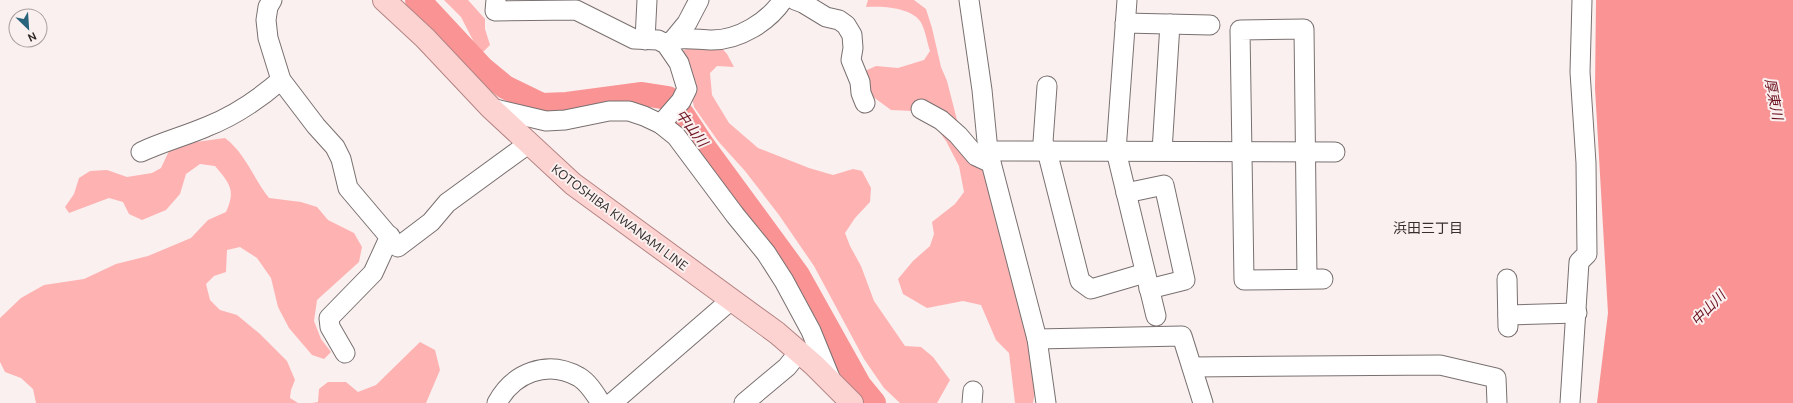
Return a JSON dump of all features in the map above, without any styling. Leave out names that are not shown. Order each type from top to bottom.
[{"type":"main road","name":"KOTOSHIBA KIWANAMI LINE","points":[[384,0],[425,38],[491,108],[528,144],[573,184],[799,352],[832,382],[852,403]]},
{"type":"street","points":[[272,0],[268,7],[266,20],[268,38],[281,80],[316,126],[335,147],[341,159],[348,188],[398,247],[431,222],[447,203],[528,144]]},
{"type":"street","points":[[496,0],[495,11],[576,10],[634,39],[670,42],[692,38],[712,40],[727,38],[750,29],[772,13],[783,0]]},
{"type":"street","points":[[645,40],[647,0]]},
{"type":"street","points":[[670,42],[687,23],[699,0]]},
{"type":"street","points":[[795,0],[803,3],[826,18],[839,20],[846,25],[852,35],[853,48],[851,60],[860,82],[861,93],[865,103]]},
{"type":"street","points":[[969,0],[990,157],[1037,339],[1046,403]]},
{"type":"street","points":[[1127,0],[1116,152],[1156,316]]},
{"type":"street","points":[[1570,403],[1577,313],[1579,262],[1587,254],[1586,163],[1580,72],[1582,0]]},
{"type":"street","points":[[1125,23],[1210,25]]},
{"type":"street","points":[[1162,151],[1170,24]]},
{"type":"street","points":[[1304,29],[1305,152],[1315,279],[1244,280],[1241,152],[1240,30],[1304,29]]},
{"type":"street","points":[[491,108],[546,121],[565,120],[608,112],[629,111],[644,116],[670,113],[687,89],[684,77],[670,42]]},
{"type":"street","points":[[140,152],[158,144],[207,127],[264,95],[281,80]]},
{"type":"street","points":[[1047,86],[1043,142],[1047,151],[1080,280],[1091,289],[1147,281],[1185,280],[1164,185],[1126,193]]},
{"type":"street","points":[[921,109],[941,120],[958,135],[976,156],[990,157],[1047,151],[1335,152]]},
{"type":"street","points":[[670,113],[676,136],[735,215],[766,253],[798,306],[832,382]]},
{"type":"street","points":[[345,353],[330,327],[329,318],[373,272],[390,236]]},
{"type":"street","points":[[1508,279],[1508,321],[1577,313]]},
{"type":"street","points":[[612,403],[731,300]]},
{"type":"street","points":[[1037,339],[1182,336],[1203,403]]},
{"type":"street","points":[[744,403],[787,367],[799,352]]},
{"type":"street","points":[[1192,367],[1440,365],[1496,378],[1497,403]]},
{"type":"street","points":[[497,403],[509,386],[521,376],[535,371],[551,369],[579,377],[590,388],[601,403]]},
{"type":"shaded area","points":[[444,0],[468,0],[485,19],[485,29],[490,45],[483,52],[477,48],[461,17]]},
{"type":"shaded area","points":[[868,0],[914,0],[926,9],[957,120],[977,144],[974,160],[989,177],[1029,334],[1035,392],[1033,403],[1015,403],[1009,353],[996,340],[981,305],[963,301],[927,308],[903,294],[898,279],[913,261],[930,246],[934,234],[932,222],[955,204],[964,192],[959,166],[946,141],[931,120],[913,111],[891,110],[872,96],[865,71],[876,66],[898,68],[924,60],[930,51],[923,27],[915,16],[895,8],[866,7]]},
{"type":"shaded area","points":[[695,45],[720,46],[727,54],[734,67],[717,66],[710,73],[712,95],[729,123],[758,148],[809,168],[833,175],[853,169],[862,171],[871,188],[870,202],[855,218],[845,233],[861,266],[874,301],[905,346],[921,347],[933,357],[950,380],[937,403],[900,403],[884,388],[864,359],[814,266],[779,215],[745,171],[718,141],[694,107],[682,51]]},
{"type":"shaded area","points":[[225,138],[244,159],[269,198],[301,202],[317,207],[328,220],[354,233],[362,247],[359,262],[317,300],[314,321],[321,339],[331,352],[324,359],[312,355],[289,328],[278,307],[271,278],[257,258],[240,247],[227,250],[226,272],[214,276],[206,284],[210,300],[220,310],[237,315],[260,334],[287,361],[295,380],[290,398],[298,403],[36,403],[33,389],[21,378],[5,372],[0,362],[0,318],[21,298],[44,285],[84,279],[116,264],[148,256],[191,238],[208,220],[226,212],[231,198],[228,183],[215,166],[200,164],[186,174],[180,194],[166,210],[142,220],[129,214],[123,202],[109,198],[69,213],[65,207],[74,194],[79,178],[90,171],[107,170],[127,177],[152,173],[161,168],[169,151],[196,142]]},
{"type":"shaded area","points":[[420,342],[435,350],[440,370],[426,403],[312,403],[318,402],[319,389],[328,382],[346,382],[358,392],[376,385]]},
{"type":"water","name":"厚東川","points":[[1596,0],[1793,0],[1793,403],[1597,403],[1608,313],[1595,88]]},
{"type":"waterway","name":"中山川","points":[[417,0],[482,68],[505,87],[542,105],[567,104],[642,94],[668,98],[683,115],[702,144],[798,275],[860,386],[874,403]]},
{"type":"district","name":"浜田三丁目","points":[[1428,228]]}]
